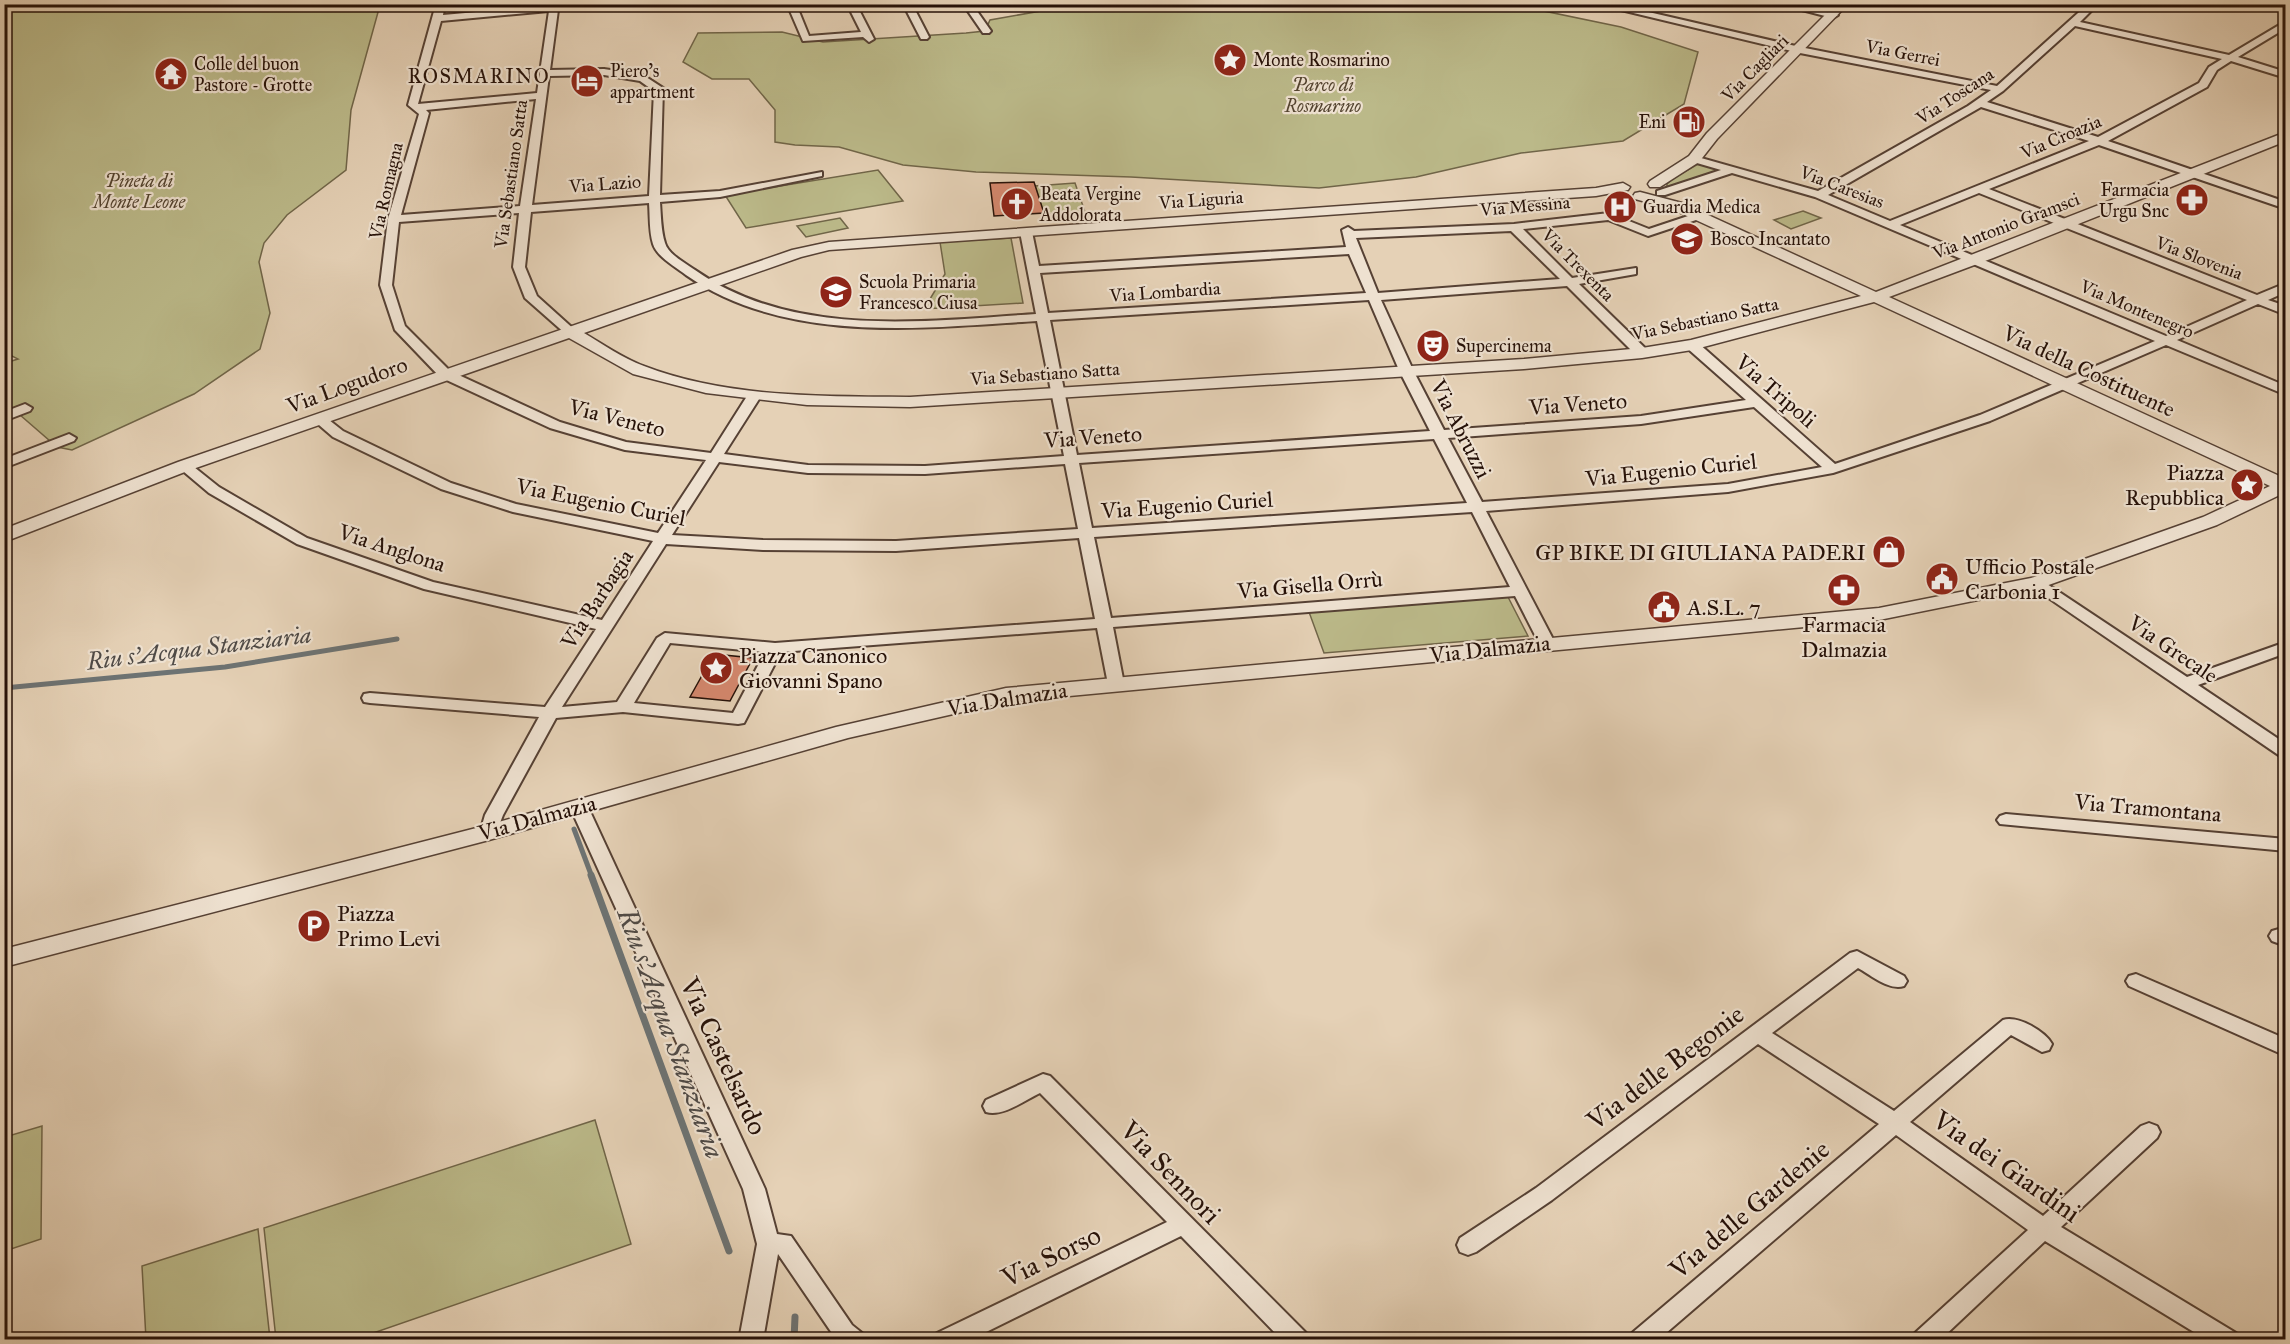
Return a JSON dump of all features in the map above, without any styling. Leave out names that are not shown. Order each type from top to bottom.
[{"type":"street","name":"Via Romagna","points":[[441,4],[439,18],[413,105],[424,113],[394,219],[386,285],[399,327],[445,374]]},
{"type":"street","points":[[439,18],[601,4]]},
{"type":"street","points":[[791,4],[806,39],[867,37],[851,4]]},
{"type":"street","points":[[908,4],[924,37]]},
{"type":"street","points":[[967,4],[986,31]]},
{"type":"street","name":"Via Gerrei","points":[[1600,4],[1800,50],[1999,89]]},
{"type":"street","points":[[1782,4],[1833,15]]},
{"type":"street","name":"Via Cagliari","points":[[1694,159],[1712,136],[1800,50],[1843,4]]},
{"type":"street","name":"Via Toscana","points":[[1819,195],[1999,89],[2094,4]]},
{"type":"street","points":[[2264,4],[2286,9]]},
{"type":"street","name":"Via Sebastiano Satta","points":[[547,8],[544,73],[519,267],[531,298],[571,332],[637,369],[706,388],[754,396],[833,402],[910,402],[1524,364],[1642,353],[1692,345],[1873,298]]},
{"type":"street","points":[[2073,23],[2230,58],[2286,75]]},
{"type":"street","name":"Via Croazia","points":[[1890,225],[2099,141],[2203,85],[2212,73],[2212,69],[2286,24]]},
{"type":"street","name":"Via Lombardia","points":[[544,73],[604,72],[643,78],[659,90],[654,198],[659,245],[672,260],[706,283],[765,308],[833,322],[902,326],[1374,297],[1569,282],[1632,271]]},
{"type":"street","points":[[418,108],[541,96]]},
{"type":"street","points":[[1980,102],[2286,206]]},
{"type":"street","name":"Via Antonio Gramsci","points":[[1873,298],[2286,136]]},
{"type":"street","points":[[1633,188],[1671,173],[1694,159]]},
{"type":"street","name":"Via Caresias","points":[[1694,159],[1819,195],[1974,260]]},
{"type":"street","points":[[1633,188],[1659,190],[1732,170]]},
{"type":"street","points":[[1659,190],[1671,173]]},
{"type":"street","name":"Via Lazio","points":[[394,219],[720,194],[818,174]]},
{"type":"street","points":[[1633,188],[1677,206]]},
{"type":"street","name":"Via Liguria","points":[[706,283],[797,253],[828,246],[1633,188]]},
{"type":"street","name":"Via Slovenia","points":[[1978,189],[2286,311]]},
{"type":"street","points":[[1659,190],[1677,206]]},
{"type":"street","name":"Via della Costituente","points":[[1677,206],[2285,486]]},
{"type":"street","name":"Via Messina","points":[[1348,233],[1514,227],[1609,216],[1648,233],[1698,216]]},
{"type":"street","name":"Via Trexenta","points":[[1514,227],[1642,353]]},
{"type":"street","points":[[1026,232],[1116,684]]},
{"type":"street","name":"Via Abruzzi","points":[[1348,233],[1353,250],[1406,370],[1546,643]]},
{"type":"street","points":[[1034,270],[1353,250]]},
{"type":"street","name":"Via Montenegro","points":[[1974,260],[2286,391]]},
{"type":"street","name":"Via Logudoro","points":[[4,536],[184,466],[706,283]]},
{"type":"street","name":"Via Eugenio Curiel","points":[[319,419],[338,434],[446,486],[513,508],[663,539],[763,545],[896,546],[1728,488],[1833,469],[1985,418],[2286,287]]},
{"type":"street","name":"Via Tripoli","points":[[1692,345],[1833,469]]},
{"type":"street","name":"Via Veneto","points":[[445,374],[555,424],[626,446],[713,459],[808,469],[925,470],[1439,435],[1641,420],[1758,402]]},
{"type":"street","name":"Via Barbagia","points":[[489,832],[494,815],[550,713],[754,396]]},
{"type":"street","points":[[4,417],[26,408]]},
{"type":"street","points":[[4,464],[69,438]]},
{"type":"street","name":"Via Anglona","points":[[184,466],[214,490],[302,542],[429,586],[606,626]]},
{"type":"street","points":[[2036,583],[2210,521],[2285,486]]},
{"type":"street","name":"Via Dalmazia","points":[[4,958],[489,832],[855,730],[1006,695],[1546,643],[1879,614],[2036,583]]},
{"type":"street","name":"Via Grecale","points":[[2036,583],[2286,752]]},
{"type":"street","name":"Via Gisella Orrù","points":[[775,648],[1520,591]]},
{"type":"street","points":[[370,698],[550,713],[623,707],[738,719],[775,648],[665,638],[623,707]]},
{"type":"street","points":[[2184,684],[2286,647]]},
{"type":"street","name":"Via Castelsardo","points":[[579,807],[754,1189],[768,1244],[751,1340]]},
{"type":"street","name":"Via Tramontana","points":[[2006,820],[2286,845]]},
{"type":"street","name":"Via delle Begonie","points":[[1468,1245],[1544,1194],[1857,958],[1897,981]]},
{"type":"street","points":[[2136,981],[2286,1048]]},
{"type":"street","name":"Via delle Gardenie","points":[[1640,1340],[2010,1025],[2042,1044]]},
{"type":"street","name":"Via dei Giardini","points":[[1757,1033],[1895,1122],[2044,1229],[2228,1340]]},
{"type":"street","name":"Via Sennori","points":[[994,1106],[1043,1082],[1298,1340]]},
{"type":"street","points":[[1923,1340],[2149,1132]]},
{"type":"street","name":"Via Sorso","points":[[945,1340],[1182,1225]]},
{"type":"street","points":[[768,1244],[783,1244],[844,1332],[854,1340]]},
{"type":"green space","name":"Parco di Rosmarino","points":[[1080,4],[1515,5],[1621,27],[1698,52],[1684,104],[1623,141],[1521,153],[1416,177],[1319,188],[1131,177],[976,172],[903,165],[839,147],[775,142],[775,110],[749,79],[712,79],[683,62],[698,33],[782,32],[823,42],[966,33],[985,31],[990,20]]},
{"type":"green space","name":"Pineta di Monte Leone","points":[[4,5],[380,5],[351,110],[346,170],[287,215],[264,243],[259,262],[270,313],[260,349],[194,394],[72,450],[57,447],[5,402],[5,363],[18,359],[4,352]]},
{"type":"green space","points":[[1698,164],[1728,170],[1667,188],[1667,184],[1672,179]]},
{"type":"green space","points":[[878,170],[903,201],[746,228],[725,195]]},
{"type":"green space","points":[[1075,183],[1085,212],[1044,215],[1035,186]]},
{"type":"green space","points":[[1803,211],[1821,218],[1791,229],[1774,220]]},
{"type":"green space","points":[[840,218],[848,228],[806,237],[797,226]]},
{"type":"green space","points":[[1011,238],[1023,303],[924,309],[945,274],[940,242]]},
{"type":"green space","points":[[1507,595],[1528,636],[1324,653],[1309,612]]},
{"type":"green space","points":[[595,1120],[631,1244],[356,1339],[276,1339],[264,1228]]},
{"type":"green space","points":[[42,1126],[41,1239],[5,1251],[5,1137]]},
{"type":"green space","points":[[258,1229],[270,1339],[146,1339],[142,1266]]},
{"type":"building","name":"Beata Vergine Addolorata","points":[[1034,182],[1044,213],[994,216],[990,183]]},
{"type":"building","points":[[714,654],[753,658],[730,701],[690,697]]},
{"type":"waterway","name":"Riu s'Acqua Stanziaria","points":[[4,688],[225,667],[397,639]]},
{"type":"waterway","name":"Riu s'Acqua Stanziaria","points":[[574,829],[592,877]]},
{"type":"waterway","name":"Riu s'Acqua Stanziaria","points":[[591,875],[729,1251]]},
{"type":"waterway","name":"Riu s'Acqua Stanziaria","points":[[794,1340],[795,1317]]},
{"type":"place","name":"Monte Rosmarino","points":[[1230,60]]},
{"type":"place","name":"Colle del buon Pastore - Grotte","points":[[171,74]]},
{"type":"place","name":"Piero's appartment","points":[[587,81]]},
{"type":"place","name":"Eni","points":[[1689,122]]},
{"type":"place","name":"Farmacia Urgu Snc","points":[[2192,200]]},
{"type":"place","name":"Beata Vergine Addolorata","points":[[1017,204]]},
{"type":"place","name":"Guardia Medica","points":[[1620,207]]},
{"type":"place","name":"Bosco Incantato","points":[[1687,239]]},
{"type":"place","name":"Scuola Primaria Francesco Ciusa","points":[[836,292]]},
{"type":"place","name":"Supercinema","points":[[1433,346]]},
{"type":"place","name":"Piazza Repubblica","points":[[2247,485]]},
{"type":"place","name":"GP BIKE DI GIULIANA PADERI","points":[[1889,552]]},
{"type":"place","name":"Ufficio Postale Carbonia 1","points":[[1942,579]]},
{"type":"place","name":"Farmacia Dalmazia","points":[[1844,590]]},
{"type":"place","name":"A.S.L. 7","points":[[1664,607]]},
{"type":"place","name":"Piazza Canonico Giovanni Spano","points":[[716,668]]},
{"type":"place","name":"Piazza Primo Levi","points":[[314,926]]},
{"type":"district","name":"ROSMARINO","points":[[479,76]]}]
